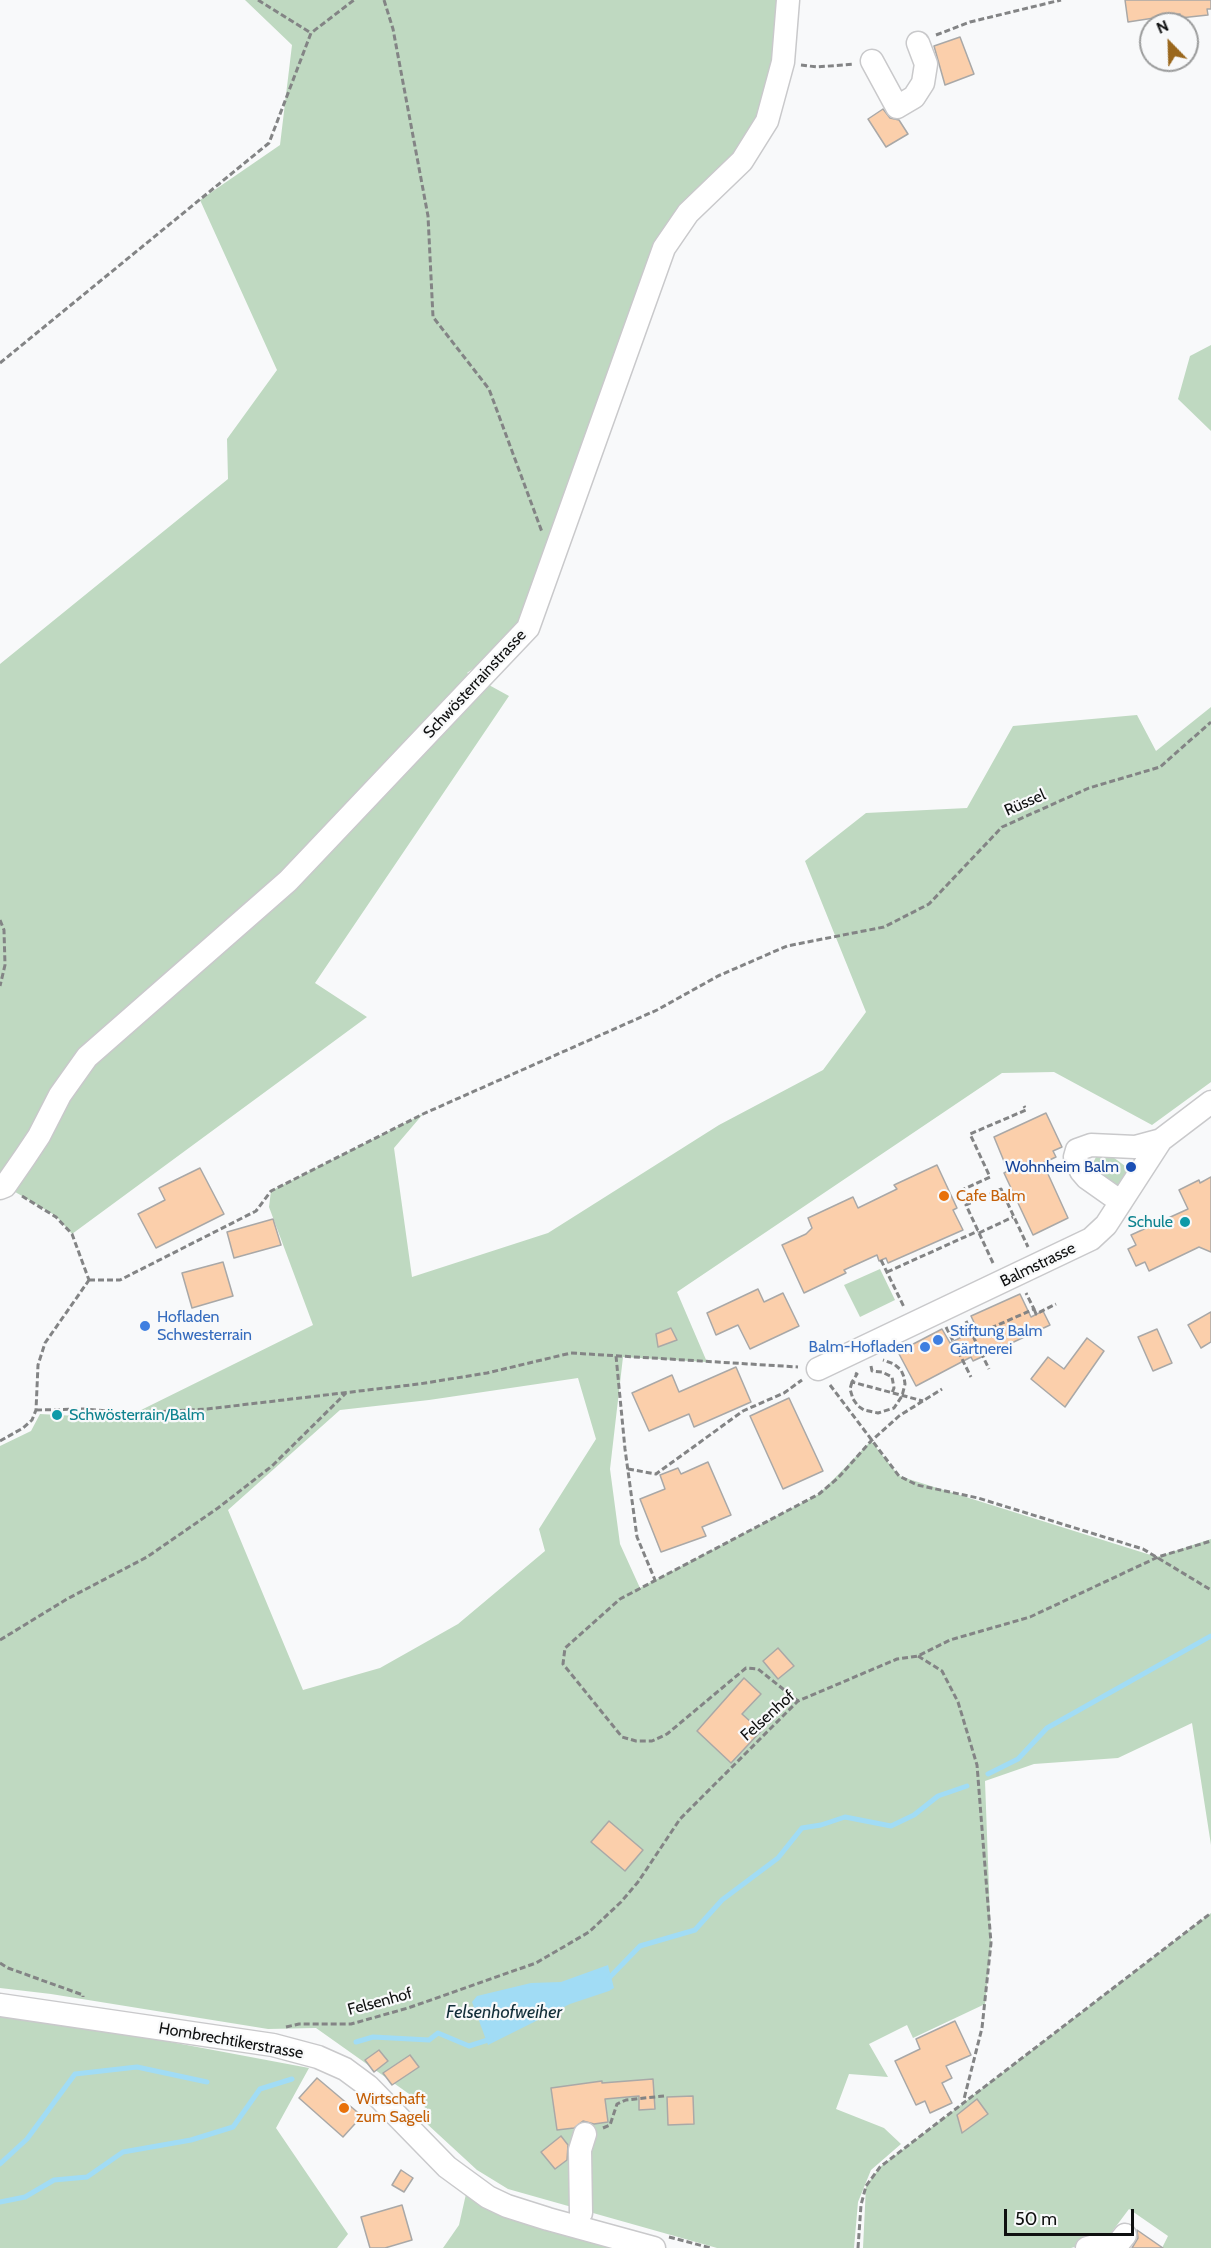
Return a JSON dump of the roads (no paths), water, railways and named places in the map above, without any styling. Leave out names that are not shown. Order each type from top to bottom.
[{"type":"street","name":"Schwösterrainstrasse","points":[[2,1187],[39,1136],[60,1095],[87,1057],[288,881],[528,628],[664,248],[688,213],[742,161],[767,121],[783,62],[788,0]]},
{"type":"street","points":[[872,61],[897,107],[914,97],[923,83],[926,64],[918,43]]},
{"type":"street","name":"Balmstrasse","points":[[826,1365],[867,1354],[912,1325],[1090,1239],[1100,1231],[1121,1202],[1161,1140],[1211,1102]]},
{"type":"street","points":[[1121,1202],[1087,1178],[1081,1171],[1075,1157],[1077,1150],[1091,1145],[1136,1147],[1161,1140]]},
{"type":"street","name":"Hombrechtikerstrasse","points":[[0,2005],[273,2045],[318,2057],[345,2069],[357,2078],[387,2105],[447,2167],[488,2197],[507,2206],[548,2219],[654,2248]]},
{"type":"street","points":[[581,2213],[580,2150],[585,2134]]},
{"type":"street","points":[[1087,2248],[1098,2245],[1116,2246],[1125,2235]]},
{"type":"water","name":"Felsenhofweiher","points":[[608,1965],[614,1988],[570,2004],[488,2045],[472,2002],[477,1996],[531,1983],[561,1982]]},
{"type":"waterway","points":[[988,1774],[1018,1759],[1047,1728],[1211,1636]]},
{"type":"waterway","points":[[608,1979],[640,1946],[695,1930],[722,1900],[778,1858],[802,1828],[821,1825],[845,1817],[891,1826],[914,1815],[938,1796],[967,1786]]},
{"type":"waterway","points":[[356,2042],[373,2037],[429,2040],[438,2033],[469,2046],[491,2039]]},
{"type":"waterway","points":[[0,2164],[27,2139],[75,2074],[137,2067],[207,2082]]},
{"type":"waterway","points":[[0,2202],[25,2197],[54,2180],[87,2177],[123,2152],[191,2140],[233,2127],[260,2089],[292,2079]]},
{"type":"place","name":"Wohnheim Balm","points":[[1131,1167]]},
{"type":"place","name":"Cafe Balm","points":[[944,1196]]},
{"type":"place","name":"Schule","points":[[1185,1222]]},
{"type":"place","name":"Hofladen Schwesterrain","points":[[145,1326]]},
{"type":"place","name":"Stiftung Balm Gärtnerei","points":[[938,1340]]},
{"type":"place","name":"Balm-Hofladen","points":[[925,1347]]},
{"type":"place","name":"Schwösterrain/Balm","points":[[57,1415]]},
{"type":"place","name":"Wirtschaft zum Sageli","points":[[344,2108]]}]
